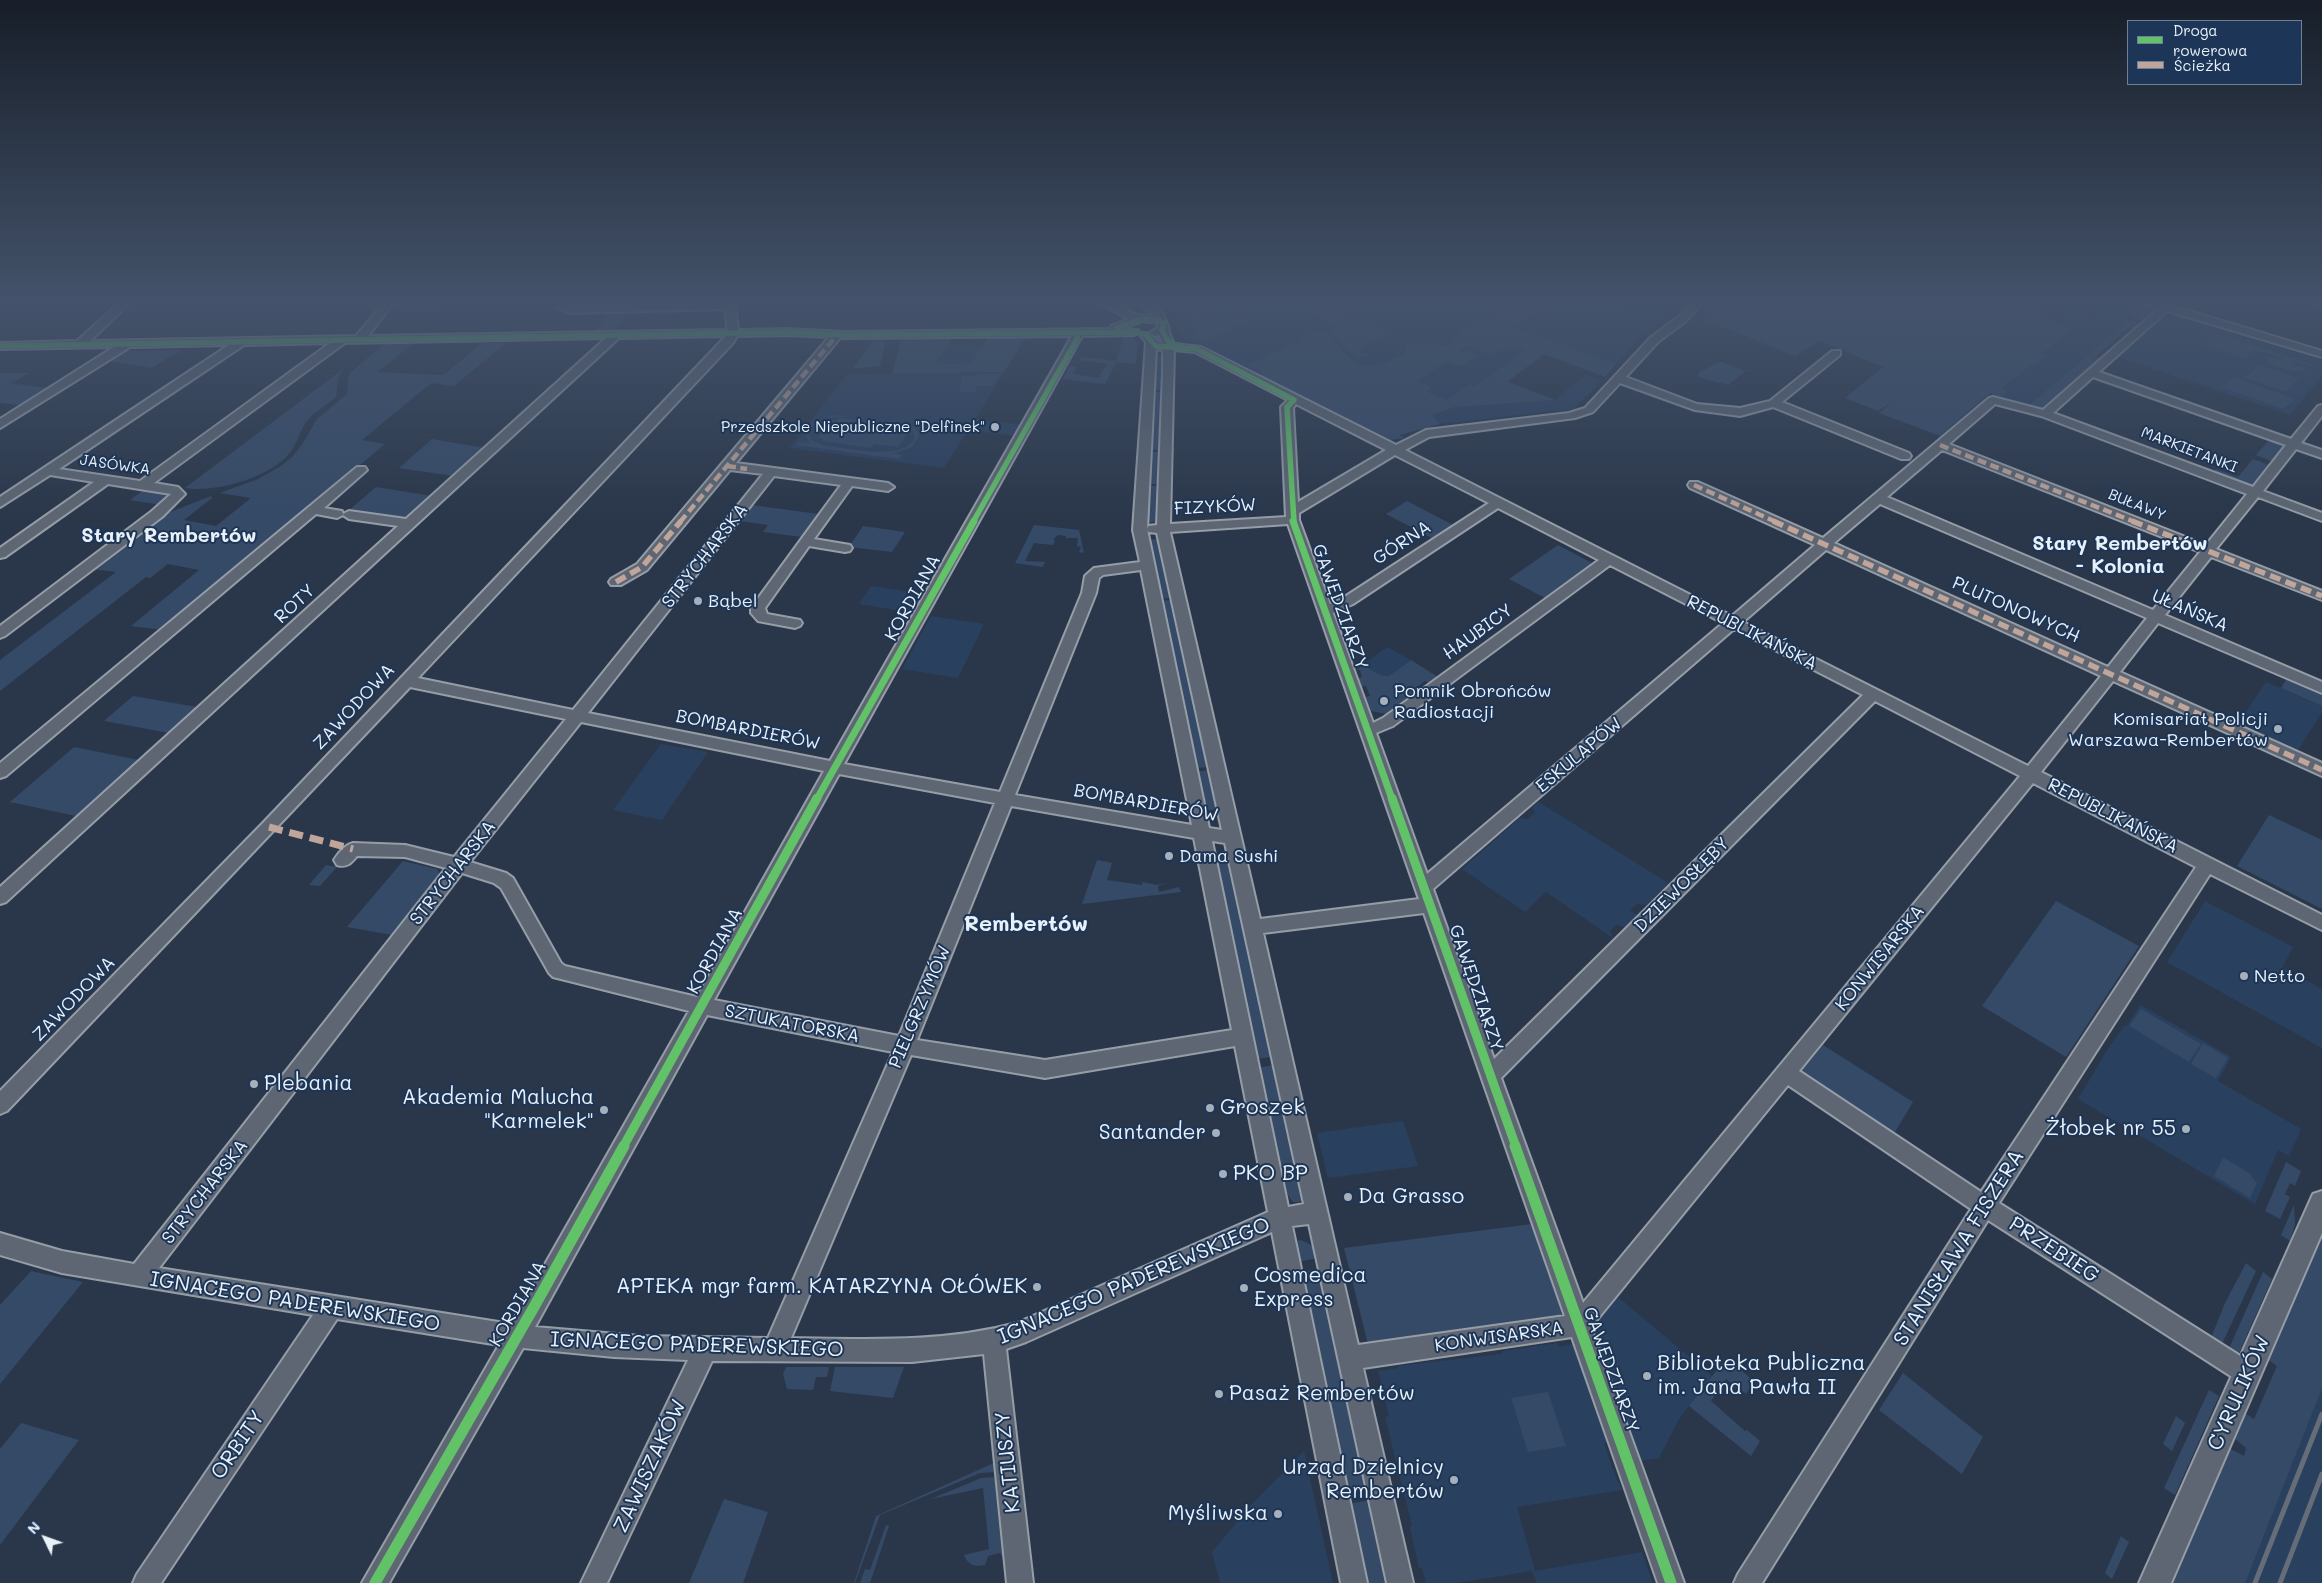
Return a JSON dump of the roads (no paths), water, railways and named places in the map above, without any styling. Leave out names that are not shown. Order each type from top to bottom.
[{"type":"main road","name":"CYRULIKÓW","points":[[2155,1583],[2322,1203]]},
{"type":"street","points":[[0,424],[78,375]]},
{"type":"street","points":[[0,503],[192,375]]},
{"type":"street","points":[[142,486],[294,375]]},
{"type":"street","name":"ROTY","points":[[4,890],[573,375]]},
{"type":"street","name":"ZAWODOWA","points":[[0,1105],[269,827],[695,375]]},
{"type":"street","points":[[616,582],[642,567],[804,375]]},
{"type":"street","name":"KORDIANA","points":[[375,1583],[518,1336],[834,768],[1057,375]]},
{"type":"street","points":[[1139,375],[1140,530],[1146,565],[1354,1583]]},
{"type":"street","points":[[1169,375],[1163,529],[1400,1583]]},
{"type":"street","name":"REPUBLIKAŃSKA","points":[[1246,375],[1496,504],[2322,923]]},
{"type":"street","name":"FIZYKÓW","points":[[1140,530],[1292,516],[1394,451],[1423,436],[1438,432],[1580,414],[1592,408],[1621,375]]},
{"type":"street","points":[[1618,378],[1695,407],[1708,410],[1740,412],[1774,403],[1809,375]]},
{"type":"street","points":[[1734,624],[1824,544],[1993,400],[2045,414],[2089,375]]},
{"type":"street","points":[[2096,375],[2322,454]]},
{"type":"street","name":"GAWĘDZIARZY","points":[[1294,400],[1287,407],[1292,516],[1671,1583]]},
{"type":"street","points":[[1774,403],[1905,456]]},
{"type":"street","name":"KONWISARSKA","points":[[1350,1358],[1579,1325],[2112,674],[2322,408]]},
{"type":"street","name":"MARKIETANKI","points":[[2045,414],[2322,517]]},
{"type":"street","name":"BUŁAWY","points":[[1940,445],[2322,596]]},
{"type":"street","points":[[727,466],[888,487]]},
{"type":"street","points":[[0,772],[361,470]]},
{"type":"street","name":"JASÓWKA","points":[[0,633],[177,498],[177,491],[47,471]]},
{"type":"street","name":"STRYCHARSKA","points":[[139,1276],[458,865],[771,472]]},
{"type":"street","points":[[0,554],[105,480]]},
{"type":"street","points":[[795,623],[763,618],[758,612],[758,608],[849,482]]},
{"type":"street","name":"PLUTONOWYCH","points":[[1694,485],[2322,770]]},
{"type":"street","name":"UŁAŃSKA","points":[[1878,498],[2322,688]]},
{"type":"street","name":"GÓRNA","points":[[1326,611],[1348,601],[1496,504]]},
{"type":"street","points":[[313,510],[410,524]]},
{"type":"street","points":[[807,542],[846,548]]},
{"type":"street","name":"HAUBICY","points":[[1368,729],[1382,726],[1388,722],[1608,560]]},
{"type":"street","name":"PIELGRZYMÓW","points":[[775,1350],[905,1046],[1089,593],[1092,576],[1099,570],[1146,565]]},
{"type":"street","name":"ESKULAPÓW","points":[[1424,887],[1734,624]]},
{"type":"street","name":"BOMBARDIERÓW","points":[[406,681],[834,768],[1232,838]]},
{"type":"street","name":"DZIEWOSŁĘBY","points":[[1490,1076],[1873,694]]},
{"type":"street","name":"SZTUKATORSKA","points":[[343,860],[353,849],[405,851],[492,875],[507,883],[555,968],[560,972],[702,1006],[905,1046],[1045,1069],[1242,1037]]},
{"type":"street","name":"STANISŁAWA FISZERA","points":[[1747,1583],[1985,1206],[2207,864]]},
{"type":"street","points":[[1252,927],[1430,906]]},
{"type":"street","name":"PRZEBIEG","points":[[1786,1073],[1985,1206],[2248,1374]]},
{"type":"street","name":"IGNACEGO PADEREWSKIEGO","points":[[0,1244],[62,1262],[139,1276],[518,1336],[586,1344],[775,1350],[921,1349],[994,1342],[1018,1334],[1279,1218],[1316,1213]]},
{"type":"street","name":"ORBITY","points":[[146,1583],[332,1307]]},
{"type":"street","name":"KATIUSZY","points":[[994,1342],[1020,1583]]},
{"type":"street","name":"ZAWISZAKÓW","points":[[594,1583],[706,1348]]},
{"type":"railway","points":[[2255,1583],[2322,1414]]},
{"type":"railway","points":[[2280,1583],[2322,1474]]},
{"type":"place","name":"Przedszkole Niepubliczne \"Delfinek\"","points":[[995,427]]},
{"type":"place","name":"Bąbel","points":[[698,601]]},
{"type":"place","name":"Pomnik Obrońców Radiostacji","points":[[1384,701]]},
{"type":"place","name":"Komisariat Policji Warszawa-Rembertów","points":[[2278,729]]},
{"type":"place","name":"Dama Sushi","points":[[1169,856]]},
{"type":"place","name":"Netto","points":[[2244,976]]},
{"type":"place","name":"Plebania","points":[[254,1084]]},
{"type":"place","name":"Groszek","points":[[1210,1108]]},
{"type":"place","name":"Akademia Malucha \"Karmelek\"","points":[[604,1110]]},
{"type":"place","name":"Żłobek nr 55","points":[[2186,1129]]},
{"type":"place","name":"Santander","points":[[1216,1133]]},
{"type":"place","name":"PKO BP","points":[[1223,1174]]},
{"type":"place","name":"Da Grasso","points":[[1348,1197]]},
{"type":"place","name":"APTEKA mgr farm. KATARZYNA OŁÓWEK","points":[[1037,1287]]},
{"type":"place","name":"Cosmedica Express","points":[[1244,1288]]},
{"type":"place","name":"Biblioteka Publiczna im. Jana Pawła II","points":[[1647,1376]]},
{"type":"place","name":"Pasaż Rembertów","points":[[1219,1394]]},
{"type":"place","name":"Urząd Dzielnicy Rembertów","points":[[1454,1480]]},
{"type":"place","name":"Myśliwska","points":[[1278,1514]]},
{"type":"district","name":"Stary Rembertów","points":[[169,536]]},
{"type":"district","name":"Stary Rembertów - Kolonia","points":[[2120,556]]},
{"type":"district","name":"Rembertów","points":[[1026,924]]}]
